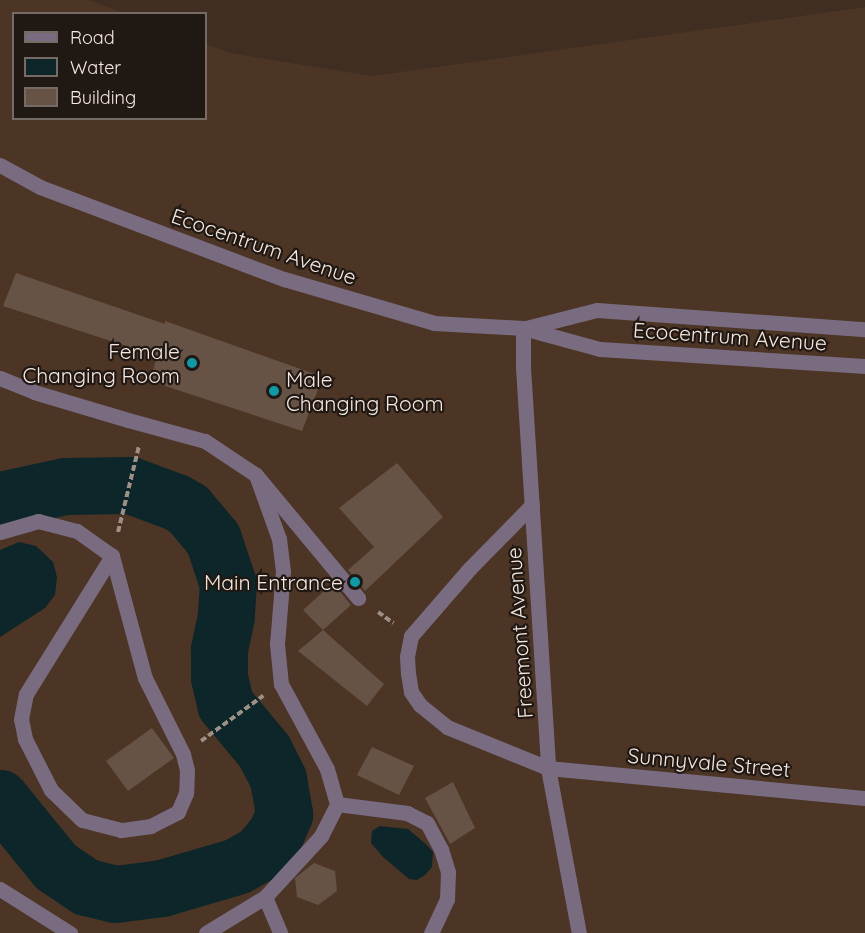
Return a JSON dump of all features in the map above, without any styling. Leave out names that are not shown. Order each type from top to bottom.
[{"type":"street","name":"Ecocentrum Avenue","points":[[0,165],[40,187],[284,279],[434,323],[524,328],[600,349],[865,366]]},
{"type":"street","name":"Ecocentrum Avenue","points":[[524,328],[597,310],[865,329]]},
{"type":"street","name":"Freemont Avenue","points":[[524,328],[523,366],[548,768],[579,933]]},
{"type":"street","points":[[0,378],[34,392],[205,441],[256,475],[358,598]]},
{"type":"street","points":[[206,933],[265,897],[321,836],[336,804],[327,769],[280,684],[277,644],[283,571],[279,539],[256,475]]},
{"type":"street","points":[[411,636],[470,568],[532,506]]},
{"type":"street","points":[[0,532],[38,521],[77,531],[112,556],[126,617],[145,678],[183,754],[187,770],[186,793],[178,812],[150,825],[121,830],[82,820],[51,790],[25,739],[21,719],[26,694],[112,556]]},
{"type":"street","name":"Sunnyvale Street","points":[[411,636],[407,656],[408,673],[411,692],[420,705],[447,727],[548,768],[865,798]]},
{"type":"street","points":[[336,804],[407,813],[427,823],[441,849],[448,872],[447,899],[431,933]]},
{"type":"street","points":[[0,889],[70,933]]},
{"type":"street","points":[[265,897],[280,933]]},
{"type":"path","points":[[112,556],[143,425]]},
{"type":"path","points":[[358,598],[411,636]]},
{"type":"path","points":[[183,754],[280,684]]},
{"type":"shaded area","points":[[0,0],[88,0],[121,12],[12,12],[12,120],[207,120],[207,44],[230,53],[372,76],[865,7],[865,933],[0,933]]},
{"type":"water","points":[[19,542],[36,546],[53,562],[57,577],[55,595],[45,608],[0,637],[0,550]]},
{"type":"water","points":[[380,826],[408,829],[427,845],[433,852],[432,867],[425,875],[417,880],[409,879],[383,857],[371,843],[372,831]]},
{"type":"building","points":[[16,273],[165,324],[165,321],[323,377],[302,431],[150,381],[157,356],[3,306]]},
{"type":"building","points":[[397,463],[443,517],[365,591],[348,570],[374,547],[339,508]]},
{"type":"building","points":[[333,583],[351,605],[323,630],[303,610]]},
{"type":"building","points":[[323,630],[384,684],[367,706],[298,651]]},
{"type":"building","points":[[152,728],[174,758],[128,791],[106,761]]},
{"type":"building","points":[[372,747],[414,766],[399,795],[357,775]]},
{"type":"building","points":[[453,782],[475,828],[450,844],[425,798]]},
{"type":"building","points":[[314,863],[335,871],[337,891],[318,905],[297,897],[295,878]]},
{"type":"waterway","points":[[0,500],[65,486],[130,485],[176,502],[188,509],[213,539],[228,584],[226,616],[219,650],[219,677],[225,704],[264,751],[278,779],[284,814],[276,833],[260,853],[237,866],[162,888],[115,894],[86,887],[56,867],[0,798]]},
{"type":"place","name":"Female Changing Room","points":[[192,363]]},
{"type":"place","name":"Male Changing Room","points":[[274,391]]},
{"type":"place","name":"Main Entrance","points":[[355,582]]}]
